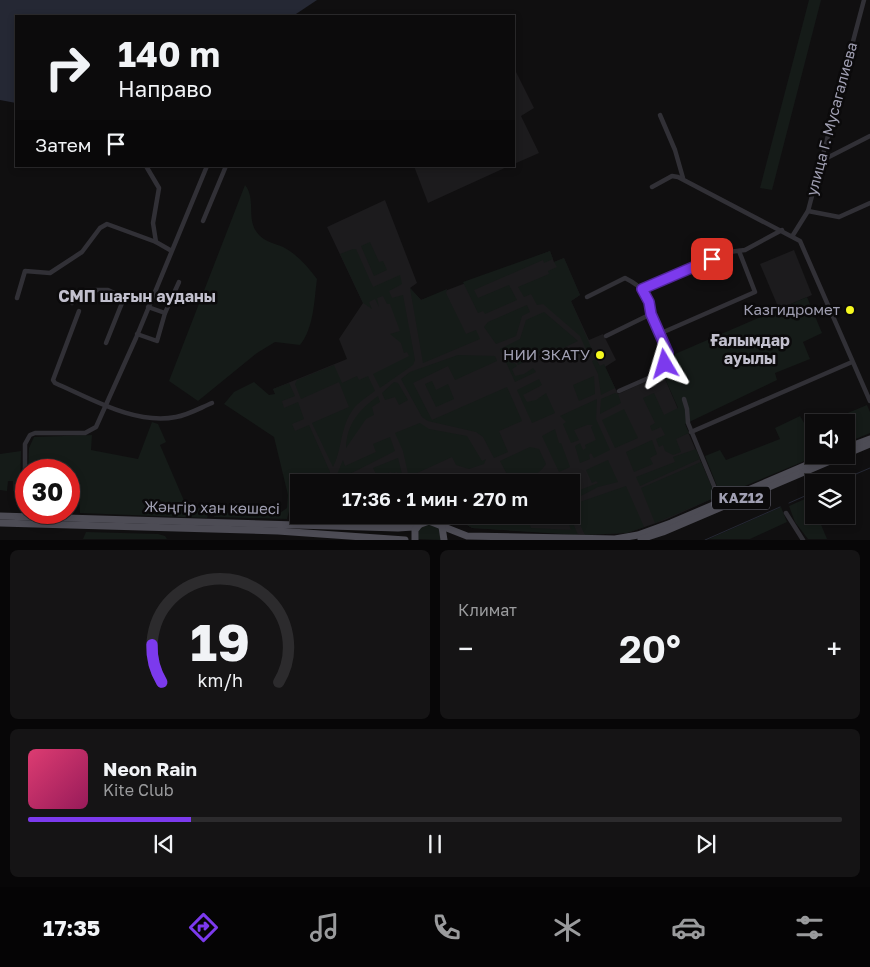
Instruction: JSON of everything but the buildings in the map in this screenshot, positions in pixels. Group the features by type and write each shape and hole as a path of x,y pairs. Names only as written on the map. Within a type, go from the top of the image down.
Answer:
{"main road":[{"path":"855,445 870,439"},
{"name":"Жәңгір хан көшесі","path":"855,450 870,444"},
{"name":"Жәңгір хан көшесі","path":"638,540 663,532 810,464"},
{"name":"Жәңгір хан көшесі","path":"440,524 450,531 467,536 615,539 656,529 820,464"},
{"name":"Жәңгір хан көшесі","path":"0,516 15,519"},
{"name":"Жәңгір хан көшесі","path":"0,523 15,522"},
{"name":"Жәңгір хан көшесі","path":"80,522 398,528 413,527 420,524"},
{"name":"Жәңгір хан көшесі","path":"80,523 278,531 405,540"},
{"path":"415,540 416,530 421,524"},
{"path":"440,524 444,530 444,540"},
{"path":"456,540 472,540"}],"street":[{"name":"улица Г. Мусагалиева","path":"793,235 808,211 864,0"},
{"path":"660,115 675,150 683,178"},
{"path":"820,162 828,156 870,136"},
{"path":"147,167 159,188 153,223 156,242"},
{"path":"24,459 25,444 30,435 35,433 92,431 96,427 207,167"},
{"path":"203,221 226,167"},
{"path":"652,188 672,176 683,178 793,235 800,241 808,255 870,401"},
{"path":"808,211 839,217 870,202"},
{"path":"17,298 25,272 50,273 82,252 103,225 112,224 156,242 170,250"},
{"path":"642,289 729,252 739,252 782,230"},
{"path":"659,334 755,292 739,252"},
{"path":"587,296 625,278 642,289 649,302 651,314 668,353 660,372 619,391"},
{"path":"137,334 157,341 165,313 179,282"},
{"path":"72,303 85,290 108,290 124,298 106,343"},
{"path":"148,307 165,313"},
{"path":"79,311 54,382 138,416 153,419 177,417 212,403"},
{"path":"606,336 651,314"},
{"path":"692,432 852,362"},
{"path":"684,400 692,432 721,504"},
{"path":"786,513 803,540"}],"shaded area":[{"path":"809,0 821,0 772,190 760,188"},
{"path":"515,72 534,108 521,116 539,153 515,164"},
{"path":"414,167 507,167 428,203"},
{"path":"245,185 250,197 253,223 259,235 293,254 306,265 317,279 313,314 308,331 300,345 275,342 257,353 198,401 169,381"},
{"path":"385,200 417,283 410,288 421,300 550,251 554,262 564,258 580,295 571,301 589,340 603,334 616,360 605,367 618,394 663,374 716,497 665,520 627,533 585,535 472,528 466,524 580,524 580,474 313,474 273,389 347,359 339,339 363,303 327,227"},
{"path":"370,242 379,262 383,261 387,270 374,276 361,246"},
{"path":"356,249 373,287 400,275 402,284 389,291 392,298 403,295 415,360 413,365 380,388 373,374 409,356 407,352 404,353 401,343 390,334 400,331 390,304 387,304 383,296 377,298 379,307 375,299 369,302 372,309 363,303 340,254"},
{"path":"794,250 812,295 779,309 760,264"},
{"path":"550,251 553,259 544,263 543,260 474,290 478,298 509,285 517,300 485,314 483,311 478,313 463,282"},
{"path":"564,258 580,295 571,301 593,352 588,354 580,336 543,304 537,305 531,294 524,297 518,287 549,274 548,271 557,267 554,262"},
{"path":"410,288 421,300 447,289 446,293 466,334 476,330 480,339 423,363"},
{"path":"807,297 822,333 803,342 810,359 775,373 777,380 685,424 689,433 676,439 681,452 673,455 665,451 663,445 659,447 656,439 665,435 661,427 652,431 650,426 655,423 643,398 654,393 664,415 678,408 663,374 675,354"},
{"path":"527,305 530,312 522,316 516,336 496,344 484,327 488,322"},
{"path":"544,312 578,341 559,350 557,348 550,349 518,365 513,349 506,352 512,363 515,363 517,366 512,369 515,376 524,374 533,368 536,372 515,382 500,349 520,339 526,320"},
{"path":"458,355 495,356 497,361 455,380 448,366 413,383 432,420 507,387 522,421 499,431 508,452 494,458 483,437 476,432 428,421 422,417 401,379 410,372"},
{"path":"596,359 600,366 604,364 615,388 601,395 598,374 592,361"},
{"path":"334,365 342,383 357,376 359,380 368,376 375,391 357,405 348,418 333,467 312,423 349,407 339,382 301,399 295,384 297,380"},
{"path":"594,376 595,394 579,401 573,385"},
{"path":"539,379 542,385 523,395 527,402 536,400 546,393 555,413 532,423 517,390"},
{"path":"432,381 436,390 448,384 454,399 436,407 425,384"},
{"path":"254,382 269,395 275,394 273,389 289,383 295,396 282,401 284,408 298,402 304,419 292,424 295,431 309,425 330,472 330,474 290,474 290,508 287,519 214,517 215,512 277,515 287,508 288,495 274,437 224,404 234,392"},
{"path":"394,382 398,383 408,400 399,405 395,397 385,400 382,393"},
{"path":"615,393 618,394 621,403 600,414 601,399"},
{"path":"378,396 380,402 372,407 374,415 366,419 346,448 349,431 355,418"},
{"path":"597,399 596,419 610,450 594,458 591,453 589,455 590,459 580,463 575,446 580,443 583,450 586,448 585,445 596,440 591,427 593,425 587,425 574,430 579,440 571,443 563,424 566,422 560,416"},
{"path":"867,405 870,412 870,433 855,439 855,414 845,414"},
{"path":"624,409 638,438 615,448 602,420"},
{"path":"800,416 805,424 805,461 721,496 705,456 720,450 726,460 780,439 775,428"},
{"path":"152,422 158,424 166,442 160,445 185,503 209,512 207,518 80,513 80,459 28,459 29,448 34,437 92,435 91,450 138,459"},
{"path":"420,423 429,429 467,436 482,461 486,459 484,464 469,469 456,465 452,457 415,474 408,474 403,451 395,433"},
{"path":"555,429 570,467 559,472 542,436"},
{"path":"390,437 395,451 350,474 337,474 343,460 345,466 376,452 373,444"},
{"path":"652,440 657,454 650,458 653,464 634,472 626,452"},
{"path":"530,447 539,449 546,464 536,474 507,474 500,461"},
{"path":"696,449 700,459 640,486 636,477 675,462 673,457"},
{"path":"21,451 21,459 15,459 15,491 13,491 13,481 8,481 7,491 0,490 0,454"},
{"path":"398,458 402,474 398,474 397,472 392,474 391,472 376,474 373,468"},
{"path":"608,460 618,482 598,487 580,496 580,490 598,483 596,481 592,483 586,470"},
{"path":"701,462 716,497 655,523 641,488"},
{"path":"626,486 644,527 627,533 585,535 580,524 580,502"},
{"path":"805,499 805,524 821,524 827,539 808,539 795,522 789,506"},
{"path":"781,507 787,522 750,539 709,539"},
{"path":"429,524 439,529 441,540 418,539 419,529"},
{"path":"466,524 529,524 531,528 571,530 569,524 573,524 578,535 472,528"},
{"path":"86,532 158,534 165,536 167,539 83,539"}],"water":[{"path":"0,0 317,0 294,15 15,15 15,103 0,100"}],"waterway":[{"path":"855,474 870,468"},
{"path":"789,503 805,496"},
{"path":"705,540 780,507"}],"place":[{"name":"Казгидромет","path":"850,310"},
{"name":"НИИ ЗКАТУ","path":"600,355"}],"district":[{"name":"СМП шағын ауданы","path":"137,296"},
{"name":"Ғалымдар ауылы","path":"750,349"}],"route":[{"path":"665,364 668,353 651,314 649,302 642,289 712,259"}]}
